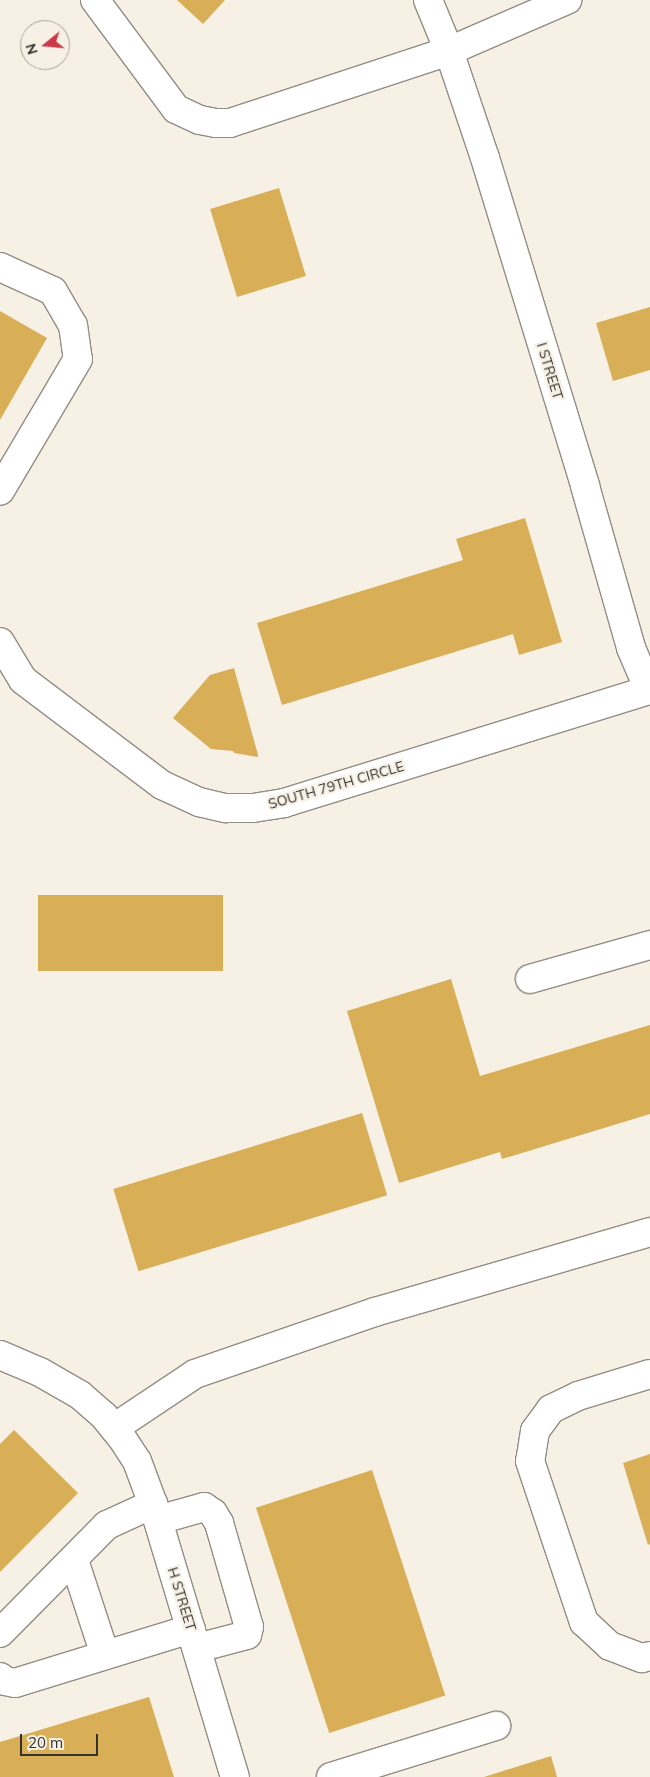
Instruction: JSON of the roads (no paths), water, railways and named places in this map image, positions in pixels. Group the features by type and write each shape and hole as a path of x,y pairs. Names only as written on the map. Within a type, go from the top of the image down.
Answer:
{"street":[{"path":"95,0 176,109 200,120 216,124 230,123 449,51 567,0"},
{"name":"I STREET","path":"428,0 449,51 493,186 582,476 631,648 650,690"},
{"path":"0,267 53,290 73,325 78,359 0,491"},
{"name":"SOUTH 79TH CIRCLE","path":"0,642 23,680 162,785 199,802 235,808 253,808 284,803 650,690"},
{"path":"530,979 650,945"},
{"path":"114,1428 195,1374 375,1312 650,1232"},
{"name":"H STREET","path":"0,1356 60,1382 80,1395 114,1428 137,1461 155,1512 235,1777"},
{"path":"650,1374 578,1396 552,1408 535,1432 530,1461 584,1622 610,1646 642,1658 650,1656"},
{"path":"0,1633 107,1525 155,1512 204,1507 213,1513 222,1532 250,1626 247,1635 194,1639 105,1655 15,1683 5,1681 0,1676"},
{"path":"74,1560 105,1655"},
{"path":"330,1777 496,1726"}]}
